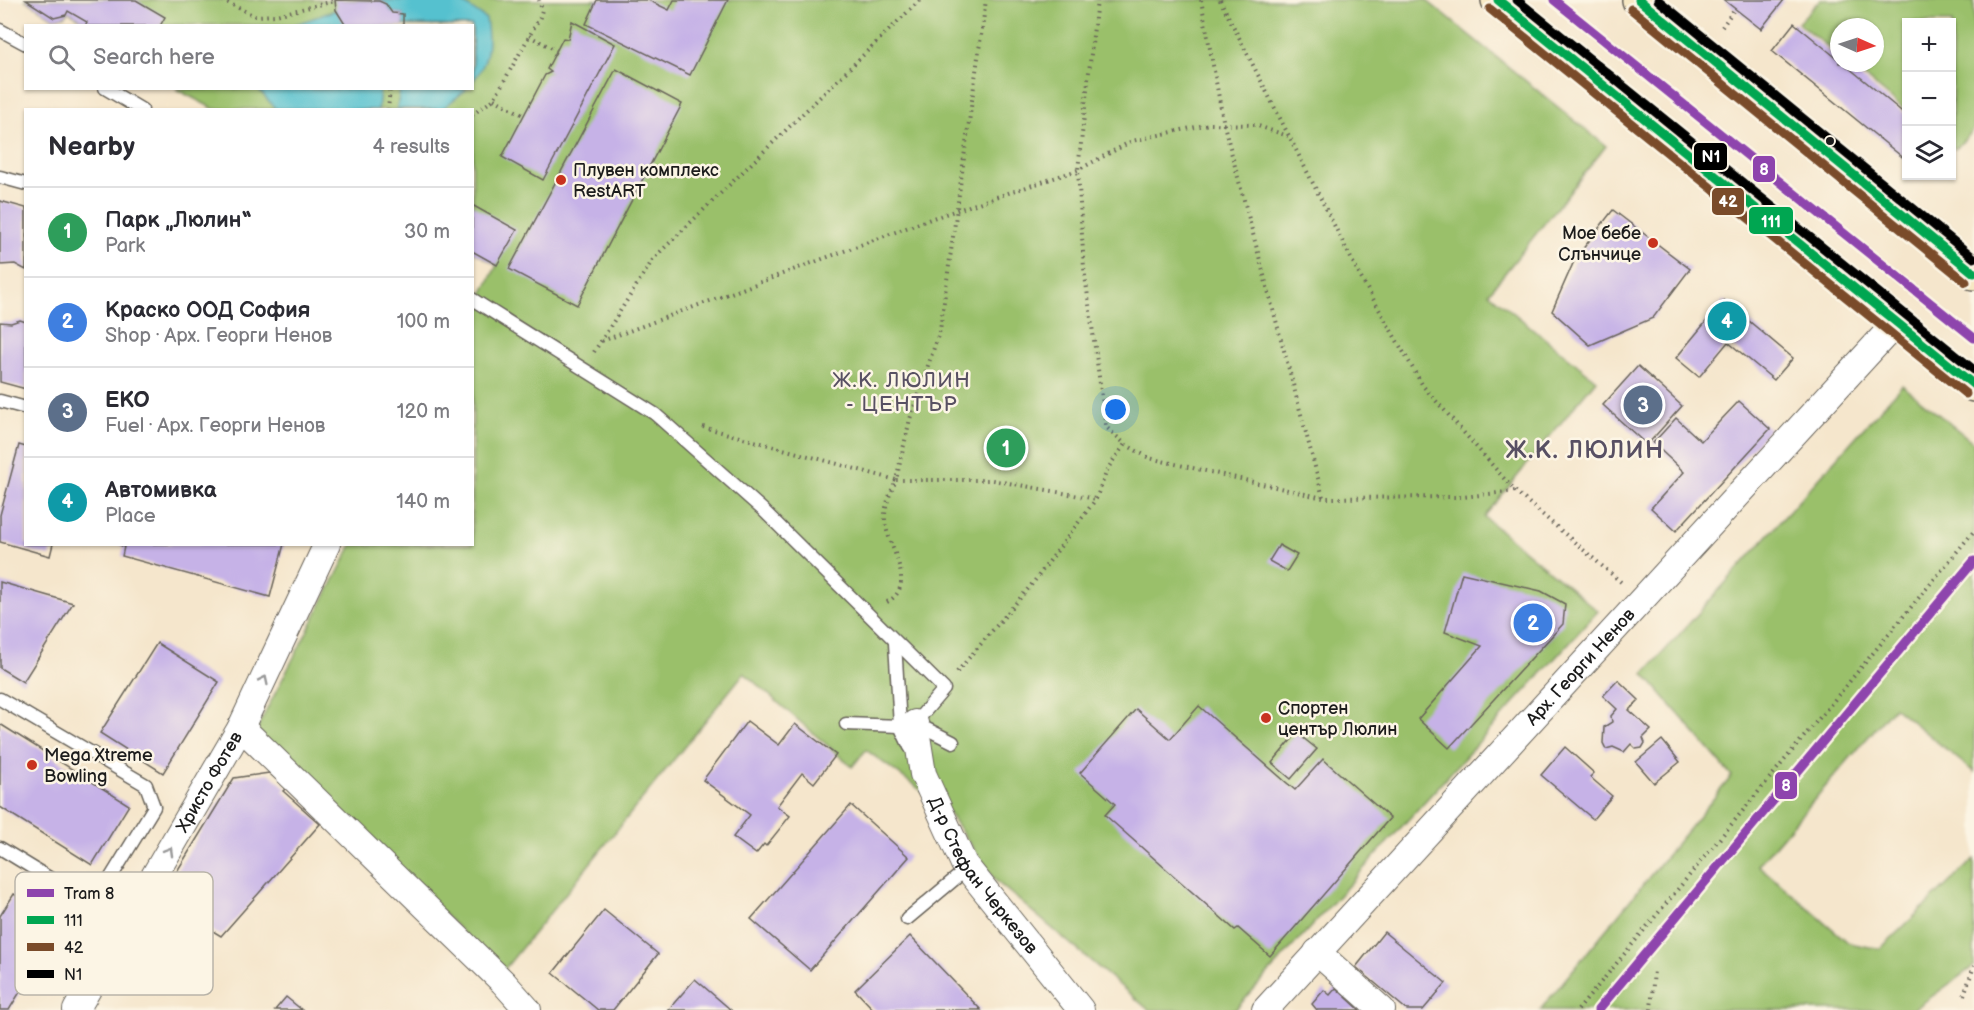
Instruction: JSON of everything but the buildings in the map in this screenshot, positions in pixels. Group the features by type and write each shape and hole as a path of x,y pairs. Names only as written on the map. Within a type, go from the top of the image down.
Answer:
{"main road":[{"path":"1498,0 1895,324 1974,385"},
{"path":"1639,0 1974,273"}],"street":[{"name":"Арх. Георги Ненов","path":"1265,1010 1895,324"},
{"name":"Христо Фотев","path":"156,872 241,727 326,546"},
{"name":"Д-р Стефан Черкезов","path":"907,724 923,774 968,868 1081,1010"},
{"path":"241,727 503,982 528,1010"},
{"path":"1317,952 1382,1010"},
{"name":"Христо Фотев","path":"76,1010 85,995"}],"lane":[{"path":"0,30 24,43"},
{"path":"108,90 139,108"},
{"path":"0,177 24,183"},
{"path":"474,300 655,414 763,510 867,610 895,643 944,689 907,724"},
{"path":"0,401 24,407"},
{"path":"895,643 907,724"},
{"path":"0,699 146,784 154,807 114,872"},
{"path":"846,724 907,724 952,742"},
{"path":"0,848 39,872"},
{"path":"907,919 968,868"}],"path":[{"path":"222,0 255,16 276,15 335,1"},
{"path":"474,114 494,99 542,10 539,0"},
{"path":"920,0 654,258 602,341 957,210 1078,170 1132,141 1209,124 1255,125 1289,136"},
{"path":"867,610 890,601 899,592 902,578 885,521 888,499 896,480 910,419 940,330 986,0"},
{"path":"1097,0 1078,170 1084,268 1106,427 1125,444 1149,458 1323,498 1463,497 1515,492"},
{"path":"1202,0 1224,124 1323,498"},
{"path":"1220,0 1361,278 1423,386 1515,492 1641,600"},
{"path":"1721,28 1735,8"},
{"path":"529,36 556,50"},
{"path":"388,108 390,90"},
{"path":"494,99 525,116"},
{"path":"700,426 896,480 992,480 1096,499"},
{"path":"944,689 1033,583 1096,499 1108,468 1125,444"},
{"path":"1578,1010 1974,531"},
{"path":"1964,995 1974,966"},
{"path":"1651,1010 1654,970"}],"green space":[{"path":"26,0 1426,0 1606,146 1489,293 1596,380 1484,517 1598,611 1235,1010 1149,1010 996,881 945,808 866,750 852,767 744,673 503,971 255,732 351,546 474,546 474,310 497,265 474,252 474,108 212,108 178,90 474,90 474,24 86,24 87,22 68,11 66,15 54,18"},
{"path":"1820,0 1974,0 1974,130 1956,148 1956,18 1902,18 1902,108 1859,72 1884,72 1884,18 1830,18 1830,49 1798,23"},
{"path":"1902,385 1974,443 1974,772 1894,707 1758,865 1849,943 1880,949 1974,859 1974,966 1913,1010 1540,1010 1732,776 1644,674"}],"water":[{"path":"377,0 459,0 486,19 487,52 482,67 474,80 474,24 403,24 403,14 392,13 386,4"},
{"path":"336,10 345,24 297,24"},
{"path":"259,90 380,90 378,108 275,108"},
{"path":"400,90 466,90 443,108 397,108"}],"tram line":[{"name":"8","path":"1554,0 1974,338"},
{"name":"8","path":"1598,1010 1974,561"}],"transit line":[{"name":"111","path":"1498,0 1974,385"},
{"name":"N1","path":"1517,0 1974,370"},
{"name":"111","path":"1639,0 1974,273"},
{"name":"N1","path":"1658,0 1974,258"},
{"name":"42","path":"1490,9 1966,394"},
{"name":"42","path":"1631,9 1966,282"}],"place":[{"name":"Плувен комплекс RestART","path":"561,180"},
{"name":"Мое бебе Слънчице","path":"1653,243"},
{"name":"Автомивка","path":"1727,321"},
{"name":"EKO","path":"1643,405"},
{"name":"Парк „Люлин“","path":"1006,448"},
{"name":"Краско ООД София","path":"1533,623"},
{"name":"Спортен център Люлин","path":"1266,718"},
{"name":"Mega Xtreme Bowling","path":"32,765"}],"district":[{"name":"Ж.К. ЛЮЛИН - ЦЕНТЪР","path":"902,392"},
{"name":"Ж.К. ЛЮЛИН","path":"1585,450"}]}
